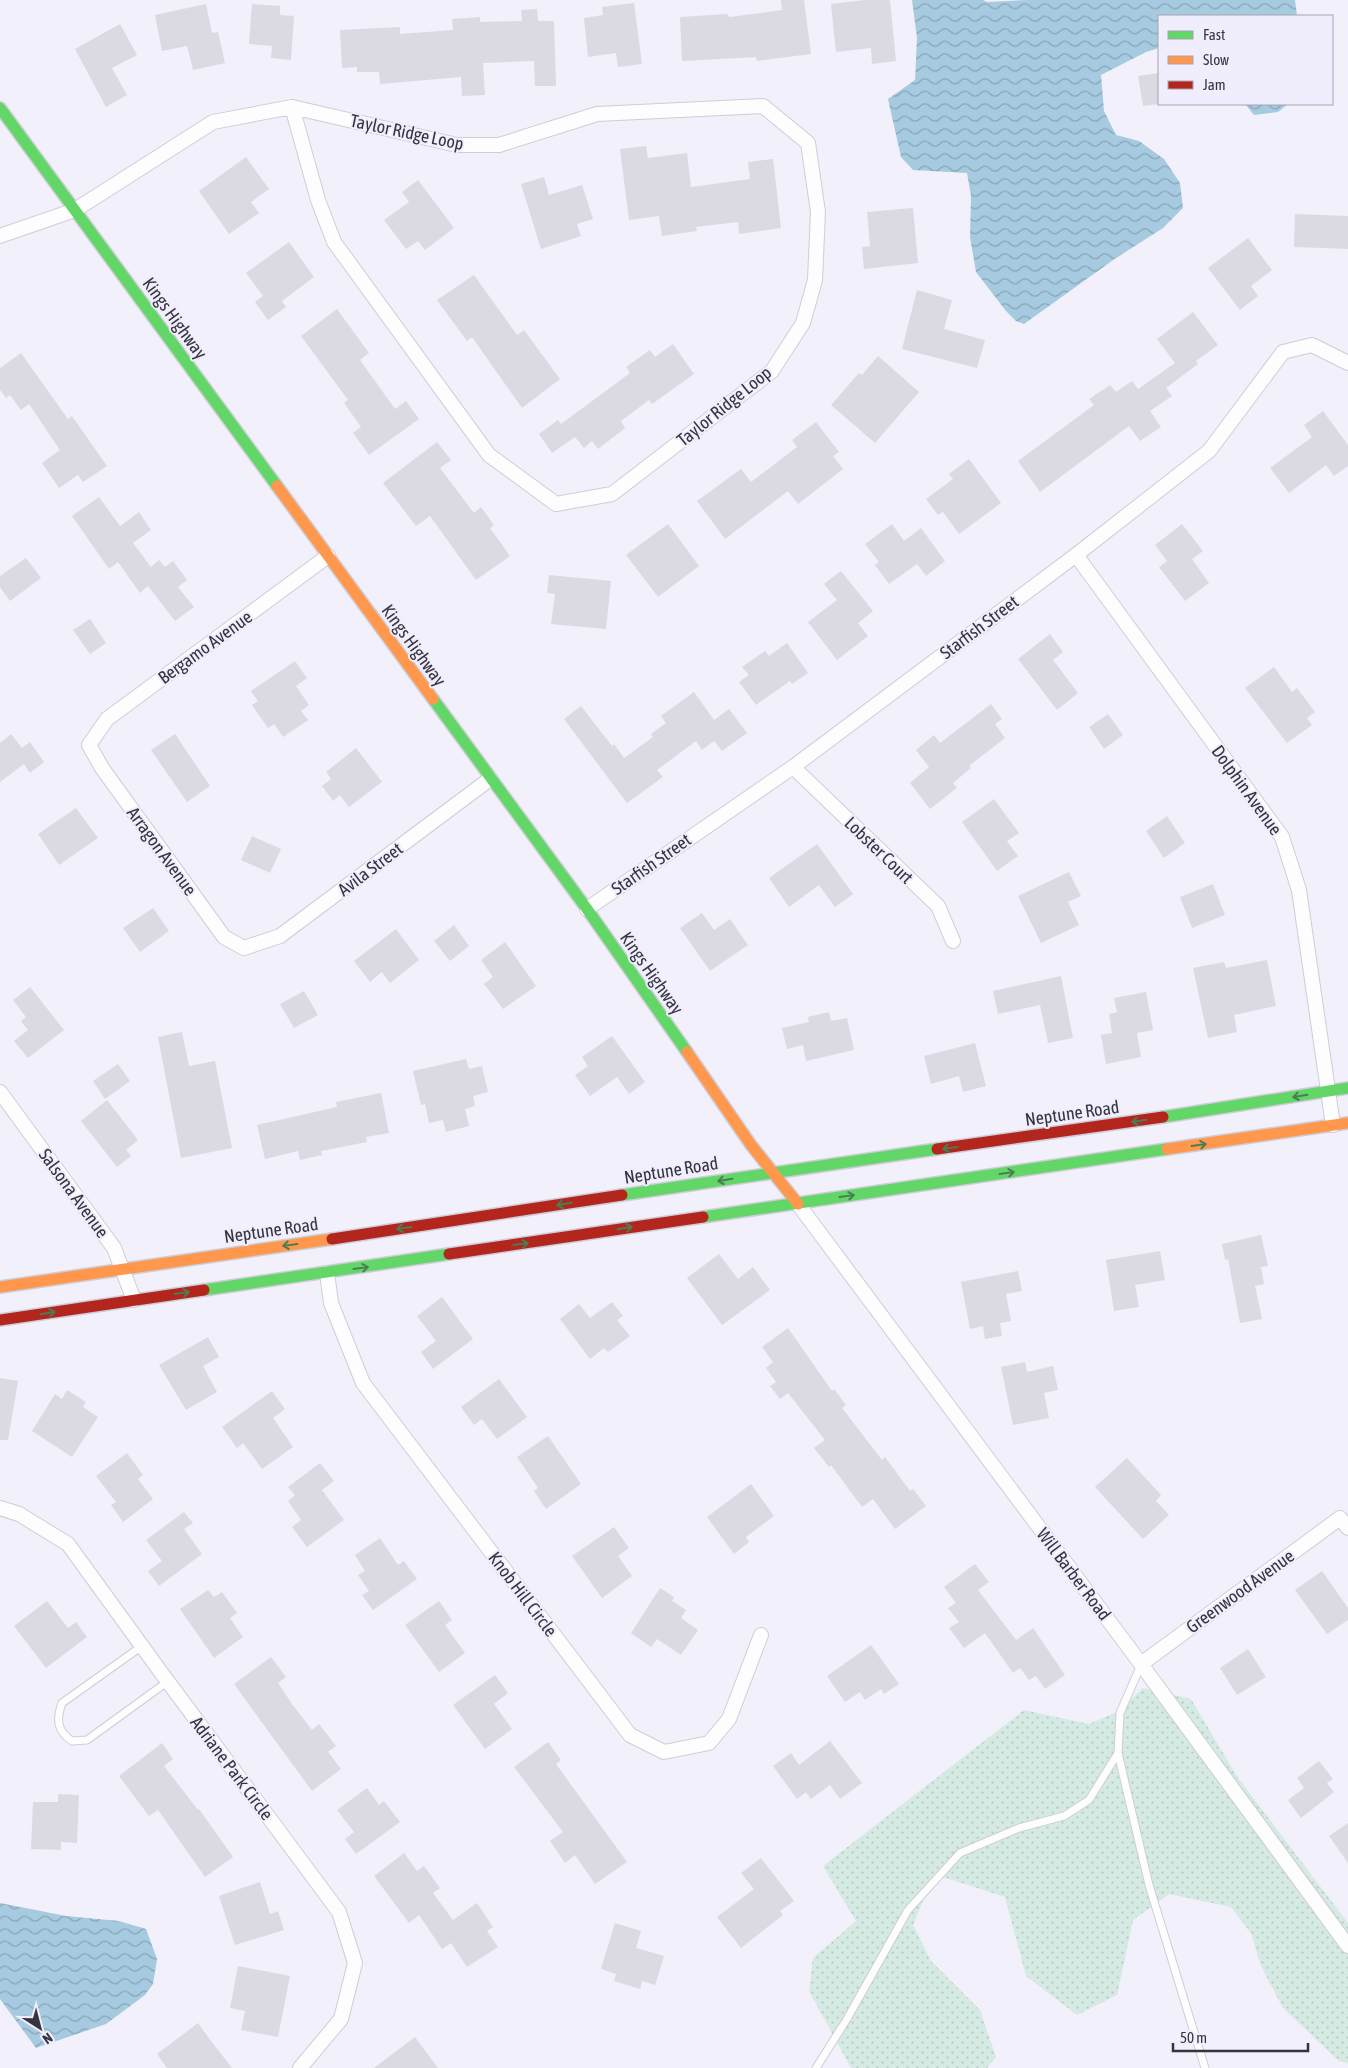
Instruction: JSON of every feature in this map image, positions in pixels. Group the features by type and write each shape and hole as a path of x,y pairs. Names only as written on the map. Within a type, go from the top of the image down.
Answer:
{"main road":[{"name":"Kings Highway","path":"0,108 586,909 751,1145 798,1204"},
{"name":"Neptune Road","path":"0,1287 773,1172 1064,1132 1348,1088"},
{"path":"0,1320 1348,1123"}],"street":[{"name":"Taylor Ridge Loop","path":"0,236 75,210 213,122 292,107 457,145 499,145 597,114 763,106 808,143 818,212 815,280 803,323 772,371 613,493 556,504 489,455 334,242 318,200 292,107"},
{"name":"Starfish Street","path":"586,909 792,767 1076,555 1209,451 1283,352 1312,344 1348,363"},
{"name":"Dolphin Avenue","path":"1076,555 1282,837 1299,890 1332,1125"},
{"name":"Bergamo Avenue","path":"88,744 107,719 328,556"},
{"name":"Arragon Avenue","path":"88,744 102,768 224,937 244,948"},
{"name":"Lobster Court","path":"792,767 938,906 953,942"},
{"name":"Avila Street","path":"244,948 280,936 490,779"},
{"name":"Salsona Avenue","path":"0,1092 114,1248 134,1300"},
{"name":"Will Barber Road","path":"798,1204 1141,1664 1348,1946"},
{"name":"Knob Hill Circle","path":"327,1273 331,1303 363,1383 630,1735 664,1752 709,1743 729,1719 761,1635"},
{"name":"Adriane Park Circle","path":"0,1508 19,1514 68,1544 167,1682 339,1912 355,1963 341,2019 300,2068"},
{"name":"Greenwood Avenue","path":"1141,1664 1344,1523"}],"lane":[{"path":"142,1646 62,1703 58,1715 58,1725 64,1735 72,1741 87,1740 167,1682"},
{"path":"1141,1664 1120,1713 1118,1752 1149,1885 1205,2068"},
{"path":"816,2068 847,2019 908,1910 960,1853 1019,1828 1064,1816 1088,1800 1118,1752"}],"green space":[{"path":"1143,1688 1191,1699 1238,1778 1348,1923 1348,2063 1339,2061 1283,2008 1261,1966 1251,1933 1231,1907 1169,1894 1133,1920 1117,1995 1077,2015 1026,1976 1005,1897 934,1874 913,1925 931,1961 980,2010 996,2057 987,2068 851,2068 809,1991 813,1958 856,1921 823,1866 1024,1710 1089,1724 1119,1711"}],"water":[{"path":"912,0 983,0 987,2 1026,0 1295,0 1297,15 1158,15 1158,48 1146,52 1101,75 1104,111 1116,135 1139,141 1164,159 1180,183 1183,208 1163,228 1116,258 1024,324 1016,321 1006,311 976,272 970,237 971,196 967,173 913,170 901,157 888,99 915,80 917,38"},
{"path":"1246,105 1287,105 1278,112 1254,115"},
{"path":"0,1903 66,1916 119,1921 146,1929 157,1959 153,1984 145,1995 106,2024 36,2048 0,1999"}],"building":[{"path":"781,0 804,0 811,54 757,61 756,57 682,61 680,17 728,14 729,17 782,10"},
{"path":"865,0 890,0 896,61 872,64 871,48 836,52 831,4"},
{"path":"634,3 642,64 618,67 616,53 588,57 584,18 603,15 602,7"},
{"path":"206,4 212,33 218,32 225,63 193,70 187,46 162,51 155,15"},
{"path":"252,4 280,6 280,15 294,16 291,60 271,58 272,46 249,44"},
{"path":"537,9 538,21 554,21 556,86 535,86 534,61 483,63 485,95 462,96 461,77 380,84 379,72 357,72 357,67 342,68 340,30 400,27 400,34 453,30 452,19 480,17 480,22 522,21 521,10"},
{"path":"120,24 137,55 112,68 127,95 106,107 75,49"},
{"path":"1158,73 1158,104 1143,106 1138,76"},
{"path":"646,146 648,158 687,153 691,187 750,179 748,162 773,159 781,228 739,234 738,222 696,227 697,231 662,236 659,216 629,220 620,149"},
{"path":"246,157 269,189 251,202 259,213 229,234 199,191"},
{"path":"544,177 549,195 582,185 593,219 577,224 581,236 541,249 521,184"},
{"path":"418,180 454,228 425,250 418,241 406,249 384,220 409,202 402,192"},
{"path":"913,208 918,263 864,269 862,247 870,246 867,212"},
{"path":"1295,214 1348,216 1348,249 1294,247"},
{"path":"1248,238 1272,270 1251,286 1258,296 1240,310 1208,268"},
{"path":"289,242 314,277 282,301 286,307 268,320 255,302 263,296 246,273"},
{"path":"474,275 517,335 524,330 560,379 522,408 472,337 467,341 437,300"},
{"path":"917,290 952,300 944,329 985,340 977,368 902,349"},
{"path":"337,309 369,353 360,360 395,409 406,401 419,419 369,455 353,433 361,427 344,403 348,400 301,336"},
{"path":"1193,312 1218,345 1196,361 1198,364 1166,388 1172,396 1150,411 1161,427 1140,441 1129,426 1040,492 1018,461 1094,405 1089,399 1110,385 1116,392 1132,381 1138,389 1175,363 1157,339"},
{"path":"673,344 694,374 652,404 649,400 621,421 625,428 598,449 592,441 584,448 575,437 552,453 539,434 558,420 561,424 630,373 626,367 650,350 655,357"},
{"path":"21,353 68,419 72,416 107,466 83,482 78,475 59,488 42,463 60,450 29,404 21,410 10,395 6,398 0,390 0,368"},
{"path":"878,356 919,392 875,443 831,405 859,373 862,375"},
{"path":"1323,411 1348,445 1348,466 1334,476 1326,465 1289,493 1270,468 1312,437 1304,425"},
{"path":"816,422 839,452 833,456 843,469 798,504 788,491 725,539 697,501 741,469 751,482 797,447 792,440"},
{"path":"437,442 451,460 440,468 474,513 481,507 494,525 490,528 510,556 476,580 430,516 416,526 383,483"},
{"path":"969,459 1001,503 959,534 943,512 938,515 926,499 953,479 949,474"},
{"path":"99,497 120,526 139,512 151,530 133,543 151,567 159,560 165,567 173,561 187,580 178,587 194,607 175,621 148,586 140,593 118,562 109,569 72,516"},
{"path":"668,524 699,566 658,597 626,555"},
{"path":"892,524 904,541 921,528 945,561 926,576 917,564 889,584 875,565 879,562 865,544"},
{"path":"1182,524 1203,551 1192,559 1209,583 1185,601 1159,567 1167,561 1155,545"},
{"path":"26,558 41,578 10,601 0,587 0,576"},
{"path":"841,571 873,611 858,623 868,636 837,660 808,622 837,600 824,584"},
{"path":"549,575 611,581 606,629 551,624 555,594 547,593"},
{"path":"90,619 106,643 90,654 73,630"},
{"path":"1050,634 1063,652 1053,660 1078,693 1057,710 1018,659"},
{"path":"787,643 808,673 792,684 790,681 756,705 739,682 749,675 742,667 765,651 769,656"},
{"path":"295,661 307,678 296,686 309,705 301,711 308,720 283,737 274,724 268,728 252,705 258,701 251,691"},
{"path":"1274,667 1292,692 1297,688 1315,712 1307,718 1312,725 1287,743 1245,688"},
{"path":"694,692 714,720 729,709 747,733 722,751 714,741 702,750 696,741 657,770 663,777 627,803 564,719 581,706 612,746 614,744 624,758 653,737 651,734 666,723 661,716"},
{"path":"991,704 1002,719 995,724 1005,738 969,766 971,768 953,783 957,788 930,809 910,783 929,767 916,750 934,735 940,743"},
{"path":"1108,714 1123,735 1104,749 1089,727"},
{"path":"11,734 22,748 30,742 44,762 30,773 24,764 0,782 0,743"},
{"path":"175,734 210,786 187,802 151,750"},
{"path":"356,748 382,782 349,807 340,795 333,801 322,786 331,779 326,772"},
{"path":"994,799 1019,833 1007,841 1018,856 997,871 962,822"},
{"path":"76,808 98,838 59,865 38,834"},
{"path":"1167,816 1185,843 1164,858 1146,831"},
{"path":"252,836 281,849 270,873 241,860"},
{"path":"817,844 853,894 835,907 819,885 789,907 769,878"},
{"path":"1069,872 1081,896 1068,902 1079,925 1041,943 1018,896"},
{"path":"1213,884 1225,915 1192,928 1180,897"},
{"path":"153,908 169,931 140,952 123,928"},
{"path":"702,913 714,930 730,919 748,945 710,971 680,928"},
{"path":"454,925 469,946 450,961 434,941"},
{"path":"396,929 419,960 390,983 382,972 370,982 354,961"},
{"path":"505,942 536,986 503,1009 484,984 493,977 481,960"},
{"path":"1267,960 1276,1006 1234,1015 1237,1032 1208,1038 1193,968 1224,962 1226,968"},
{"path":"1061,976 1073,1038 1048,1043 1040,1005 998,1014 993,991"},
{"path":"30,987 64,1030 28,1058 14,1041 28,1030 21,1021 26,1017 13,1000"},
{"path":"304,991 318,1015 294,1028 280,1004"},
{"path":"1146,992 1153,1030 1137,1033 1141,1057 1106,1064 1101,1035 1112,1033 1109,1014 1117,1012 1114,998"},
{"path":"829,1012 831,1021 847,1018 854,1050 806,1061 803,1045 787,1049 782,1028 809,1022 808,1017"},
{"path":"182,1032 189,1066 215,1061 232,1148 181,1158 158,1037"},
{"path":"612,1036 645,1082 629,1094 617,1077 590,1096 575,1075 588,1066 582,1057"},
{"path":"975,1043 986,1086 963,1092 959,1076 931,1084 924,1056"},
{"path":"466,1059 469,1069 482,1066 488,1092 473,1096 475,1106 465,1109 469,1126 446,1132 443,1120 429,1123 425,1104 421,1105 413,1071"},
{"path":"118,1064 130,1081 105,1099 93,1081"},
{"path":"381,1093 389,1133 366,1137 367,1142 321,1151 322,1155 300,1160 298,1151 265,1159 257,1125 337,1107 336,1102"},
{"path":"107,1100 138,1140 126,1150 131,1156 117,1167 81,1121"},
{"path":"1261,1235 1268,1266 1261,1267 1264,1284 1255,1286 1262,1319 1240,1323 1228,1259 1225,1260 1222,1244"},
{"path":"1160,1251 1165,1280 1135,1285 1139,1307 1114,1311 1106,1260"},
{"path":"719,1254 738,1279 753,1267 770,1290 722,1325 687,1278"},
{"path":"1018,1271 1022,1291 1006,1294 1011,1321 1000,1323 1002,1336 985,1339 983,1326 970,1329 961,1282"},
{"path":"442,1297 473,1339 433,1369 421,1352 436,1341 417,1316"},
{"path":"612,1302 623,1316 617,1320 630,1336 608,1352 604,1348 590,1359 560,1319 579,1304 590,1318"},
{"path":"788,1328 832,1391 834,1389 846,1405 842,1408 882,1460 885,1457 910,1491 913,1489 926,1506 895,1529 873,1499 862,1507 831,1465 829,1467 814,1448 825,1440 788,1393 780,1399 770,1386 776,1382 766,1368 773,1362 762,1347"},
{"path":"208,1337 219,1357 203,1366 217,1392 186,1410 159,1365"},
{"path":"1025,1362 1027,1372 1053,1366 1058,1390 1044,1393 1049,1418 1013,1425 1001,1367"},
{"path":"0,1378 18,1381 8,1440 0,1440"},
{"path":"499,1379 527,1417 497,1439 482,1419 474,1425 461,1407"},
{"path":"67,1390 86,1402 83,1407 98,1417 72,1457 32,1431 55,1394 62,1399"},
{"path":"272,1391 285,1409 273,1418 293,1447 262,1469 243,1443 237,1448 222,1427"},
{"path":"548,1436 581,1484 546,1509 534,1491 538,1488 517,1457"},
{"path":"127,1453 143,1475 138,1479 153,1499 123,1522 111,1505 116,1502 96,1476"},
{"path":"1127,1458 1161,1495 1156,1501 1169,1515 1143,1539 1095,1487"},
{"path":"320,1463 334,1481 322,1490 344,1520 307,1547 292,1527 301,1520 288,1501 295,1495 288,1487"},
{"path":"751,1484 774,1516 746,1537 749,1542 734,1554 707,1517"},
{"path":"184,1512 193,1523 184,1529 202,1554 159,1586 148,1571 162,1561 146,1540"},
{"path":"614,1527 629,1548 618,1556 632,1576 602,1598 572,1556"},
{"path":"380,1538 398,1565 404,1561 417,1579 373,1610 362,1595 369,1591 358,1575 365,1571 355,1555"},
{"path":"975,1564 989,1582 978,1590 1016,1640 1033,1628 1065,1675 1045,1689 1036,1676 1029,1680 1020,1668 1013,1673 985,1633 964,1648 949,1628 959,1622 948,1608 956,1603 944,1587"},
{"path":"1322,1571 1348,1608 1348,1620 1327,1634 1295,1590"},
{"path":"660,1588 674,1597 672,1601 686,1610 681,1618 698,1630 681,1655 657,1639 651,1647 631,1633"},
{"path":"208,1590 214,1597 222,1592 237,1613 230,1618 243,1637 214,1658 180,1609"},
{"path":"47,1601 68,1628 76,1622 87,1637 46,1668 14,1626"},
{"path":"439,1601 452,1620 445,1625 465,1653 439,1672 405,1625"},
{"path":"871,1645 899,1684 884,1694 881,1689 865,1700 860,1692 845,1702 827,1676"},
{"path":"1248,1649 1266,1677 1237,1695 1220,1668"},
{"path":"271,1657 286,1677 278,1683 292,1704 312,1730 319,1724 336,1746 328,1752 341,1769 312,1791 234,1684"},
{"path":"495,1675 508,1693 494,1704 512,1729 485,1749 453,1705"},
{"path":"830,1741 862,1783 840,1799 830,1785 811,1799 806,1792 797,1799 773,1766 791,1753 799,1765"},
{"path":"548,1742 561,1760 556,1764 627,1862 595,1884 575,1855 565,1863 550,1841 563,1832 514,1767"},
{"path":"162,1743 173,1759 164,1766 199,1809 233,1857 205,1877 158,1810 149,1816 119,1776"},
{"path":"1319,1761 1333,1779 1327,1783 1334,1792 1301,1818 1288,1800 1304,1788 1297,1778"},
{"path":"367,1788 379,1805 384,1801 400,1822 356,1854 345,1839 354,1832 337,1810"},
{"path":"58,1794 79,1795 77,1843 61,1842 61,1850 31,1849 33,1802 58,1802"},
{"path":"1348,1823 1348,1863 1329,1836"},
{"path":"404,1853 417,1871 424,1866 440,1888 433,1893 453,1920 477,1903 493,1927 487,1931 498,1947 467,1967 451,1943 442,1949 419,1915 409,1923 374,1876"},
{"path":"761,1858 794,1901 780,1911 783,1915 741,1948 717,1917 754,1889 741,1873"},
{"path":"260,1882 270,1914 278,1911 284,1930 235,1945 219,1896"},
{"path":"615,1923 641,1931 636,1948 664,1956 655,1985 642,1981 640,1989 614,1981 616,1974 601,1969"},
{"path":"238,1966 290,1976 278,2037 241,2030 245,2011 230,2008"},
{"path":"198,2023 232,2068 167,2068 157,2054"},
{"path":"415,2037 438,2068 374,2068"}],"traffic: fast":[{"path":"0,108 277,486"},
{"path":"433,699 587,909 687,1052"},
{"path":"1163,1117 1348,1088"},
{"path":"622,1195 937,1149"},
{"path":"703,1217 1167,1149"},
{"path":"204,1290 449,1254"}],"traffic: slow":[{"path":"277,486 433,699"},
{"path":"687,1052 751,1145 798,1204"},
{"path":"1167,1149 1348,1123"},
{"path":"0,1287 332,1239"}],"traffic: jam":[{"path":"937,1149 1163,1117"},
{"path":"332,1239 622,1195"},
{"path":"449,1254 703,1217"},
{"path":"0,1320 204,1290"}]}
